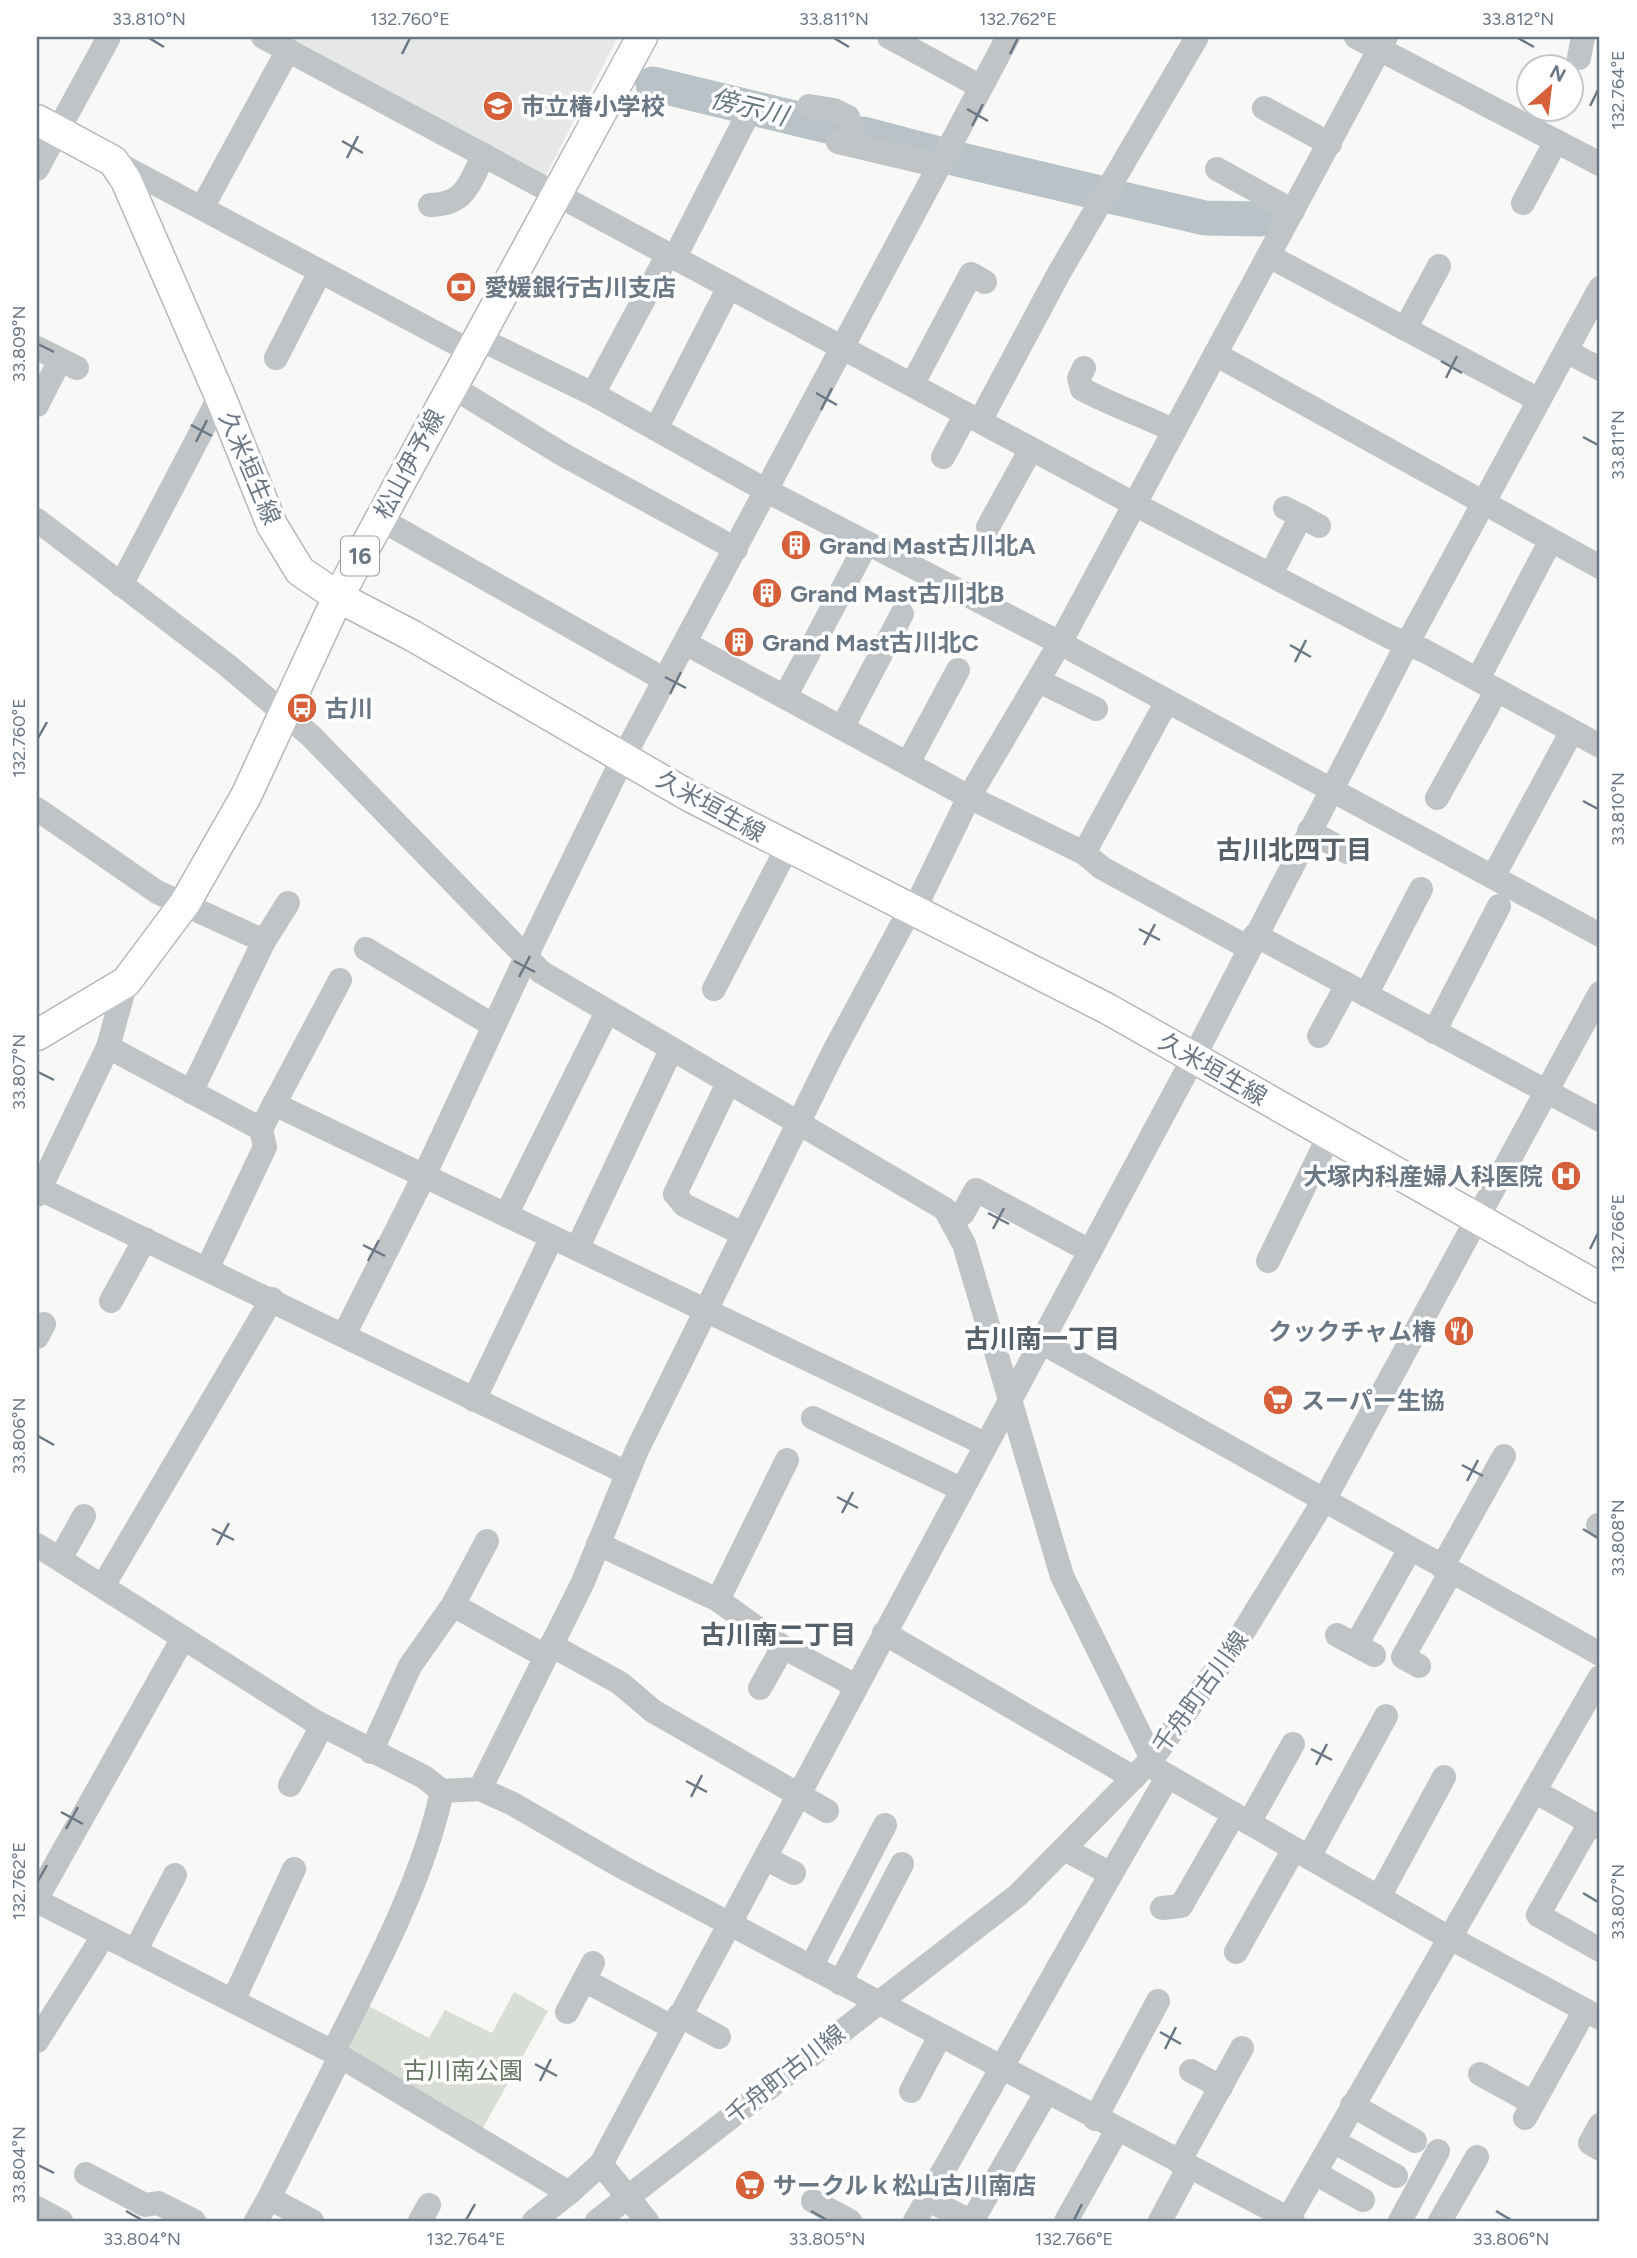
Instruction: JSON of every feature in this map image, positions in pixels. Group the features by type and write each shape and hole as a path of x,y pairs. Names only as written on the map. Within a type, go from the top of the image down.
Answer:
{"main road":[{"name":"松山伊予線","path":"37,1035 126,982 185,903 246,796 338,597 642,37"},
{"path":"48,126 113,161"},
{"name":"久米垣生線","path":"113,161 145,221 272,526 300,571 338,597 413,636 623,758 787,848 913,909 1195,1057 1329,1136 1600,1288"}],"street":[{"path":"37,169 48,126 109,37"},
{"path":"263,37 1134,504 1487,684 1600,746"},
{"path":"889,37 981,88"},
{"path":"344,1335 424,1176 623,758 1008,37"},
{"path":"943,457 973,417 1197,37"},
{"path":"1356,37 1382,43 1600,164"},
{"path":"480,1789 598,1544 627,1474 797,1124 913,909 969,797 1060,643 1382,43"},
{"path":"202,208 288,50"},
{"path":"809,106 834,110 848,117 848,144 940,166"},
{"path":"1264,108 1329,144"},
{"path":"593,394 748,114"},
{"path":"1523,203 1556,141"},
{"path":"430,205 448,205 462,197 484,155"},
{"path":"113,161 320,272 474,344 593,394 767,491 1060,643 1600,935"},
{"path":"1217,169 1293,211"},
{"path":"1269,256 1539,400"},
{"path":"1405,329 1439,266"},
{"path":"276,358 320,272"},
{"path":"912,385 971,274 985,282"},
{"path":"656,429 729,287"},
{"path":"534,2221 601,2164 1010,1397 1195,1057 1330,790 1600,288"},
{"path":"37,348 68,364 37,405"},
{"path":"1566,351 1600,369"},
{"path":"1215,354 1483,505 1600,567"},
{"path":"1084,368 1079,378 1082,389 1119,409 1139,412 1174,431"},
{"path":"452,386 562,454 736,549"},
{"path":"121,585 220,396"},
{"path":"988,527 1031,449"},
{"path":"1271,574 1301,517"},
{"path":"380,519 665,680"},
{"path":"37,520 285,714 321,746 526,960 607,1013 945,1209 954,1220 1010,1397 1062,1576 1150,1769 1111,1874 915,2221"},
{"path":"1437,798 1551,540"},
{"path":"785,697 867,543"},
{"path":"842,727 902,614"},
{"path":"685,643 969,797 1084,853 1102,868 1356,990 1600,1120"},
{"path":"908,763 958,670"},
{"path":"1039,681 1096,709"},
{"path":"1084,853 1167,701"},
{"path":"1493,877 1572,731"},
{"path":"37,810 157,892 264,941"},
{"path":"1309,831 1347,852"},
{"path":"714,989 787,848"},
{"path":"1319,1036 1356,990 1421,888"},
{"path":"191,1092 264,941 288,903"},
{"path":"1434,1032 1498,920"},
{"path":"366,949 494,1026"},
{"path":"207,1269 265,1147 261,1129 340,980"},
{"path":"126,982 108,1048 38,1192 272,1299 627,1474"},
{"name":"千舟町古川線","path":"597,2221 1018,1895 1150,1769 1242,1634 1323,1502 1600,993"},
{"path":"506,1215 607,1013"},
{"path":"108,1048 261,1129"},
{"path":"577,1250 671,1050"},
{"path":"728,1083 676,1194 684,1205 743,1234"},
{"path":"274,1104 985,1444"},
{"path":"1268,1261 1329,1136"},
{"path":"954,1220 964,1213 976,1190 1090,1251"},
{"path":"474,1399 552,1237"},
{"path":"111,1301 145,1239"},
{"path":"103,1587 272,1299"},
{"path":"1041,1342 1323,1502 1600,1654"},
{"path":"813,1418 961,1489"},
{"path":"1419,1666 1404,1657 1504,1456"},
{"path":"718,1600 777,1501 787,1460"},
{"path":"61,1559 84,1516"},
{"path":"371,1752 410,1666 453,1605 487,1541"},
{"path":"598,1544 718,1600 783,1647 856,1686"},
{"path":"37,1545 322,1726 424,1777 442,1791 480,1789 511,1803 877,2003 1290,2220 1448,1937 1534,1791 1593,1705 1600,1677"},
{"path":"1356,1645 1410,1549"},
{"path":"453,1605 620,1683 653,1711 827,1811"},
{"path":"884,1633 1150,1769 1448,1937 1593,2014 1529,2110 1494,2074"},
{"path":"183,1639 37,1899 336,2055 569,2193"},
{"path":"760,1688 783,1647"},
{"path":"1236,1952 1386,1716"},
{"path":"290,1785 322,1726"},
{"path":"1162,1908 1181,1906 1293,1744"},
{"path":"1379,1897 1444,1777"},
{"path":"256,2221 373,1974 406,1897 442,1791"},
{"path":"1534,1791 1595,1825 1538,1915 1600,1950"},
{"path":"811,1967 885,1825"},
{"path":"1064,1849 1111,1874"},
{"path":"765,1858 794,1873"},
{"path":"840,1983 902,1864"},
{"path":"233,2001 294,1869"},
{"path":"135,1951 175,1875"},
{"path":"37,2041 104,1935"},
{"path":"567,2012 588,1971 676,2021 719,2037"},
{"path":"1066,2221 1158,2001"},
{"path":"911,2091 940,2036"},
{"path":"1160,2221 1184,2165 1242,2048"},
{"path":"1191,2071 1221,2087"},
{"path":"928,2199 971,2221 1046,2093"},
{"path":"1352,2105 1415,2141"},
{"path":"1600,2125 1590,2143 1600,2149"},
{"path":"1333,2141 1396,2176"},
{"path":"1400,2221 1438,2151"},
{"path":"1440,2221 1477,2157"},
{"path":"601,2164 647,2221"},
{"path":"1315,2173 1363,2200"},
{"path":"86,2174 145,2205 153,2212 194,2221"},
{"path":"269,2198 312,2221"},
{"path":"37,2208 61,2221"}],"shaded area":[{"name":"市立椿小学校","path":"284,37 618,37 546,175"}],"green space":[{"name":"古川南公園","path":"514,1992 548,2011 480,2133 341,2051 365,2004 429,2038 445,2010 492,2033"}],"waterway":[{"name":"傍示川","path":"653,84 844,130"},
{"name":"傍示川","path":"863,134 935,153"},
{"name":"傍示川","path":"953,158 1100,193"},
{"name":"傍示川","path":"1114,197 1205,218 1260,219"}],"place":[{"name":"市立椿小学校","path":"498,106"},
{"name":"愛媛銀行古川支店","path":"461,287"},
{"name":"Grand Mast古川北A","path":"796,545"},
{"name":"Grand Mast古川北B","path":"767,593"},
{"name":"Grand Mast古川北C","path":"739,642"},
{"name":"古川","path":"302,708"},
{"name":"大塚内科産婦人科医院","path":"1566,1176"},
{"name":"クックチャム椿","path":"1459,1331"},
{"name":"スーパー生協","path":"1278,1400"},
{"name":"サークルｋ松山古川南店","path":"750,2185"}],"district":[{"name":"古川北四丁目","path":"1294,850"},
{"name":"古川南一丁目","path":"1042,1339"},
{"name":"古川南二丁目","path":"778,1635"}]}
